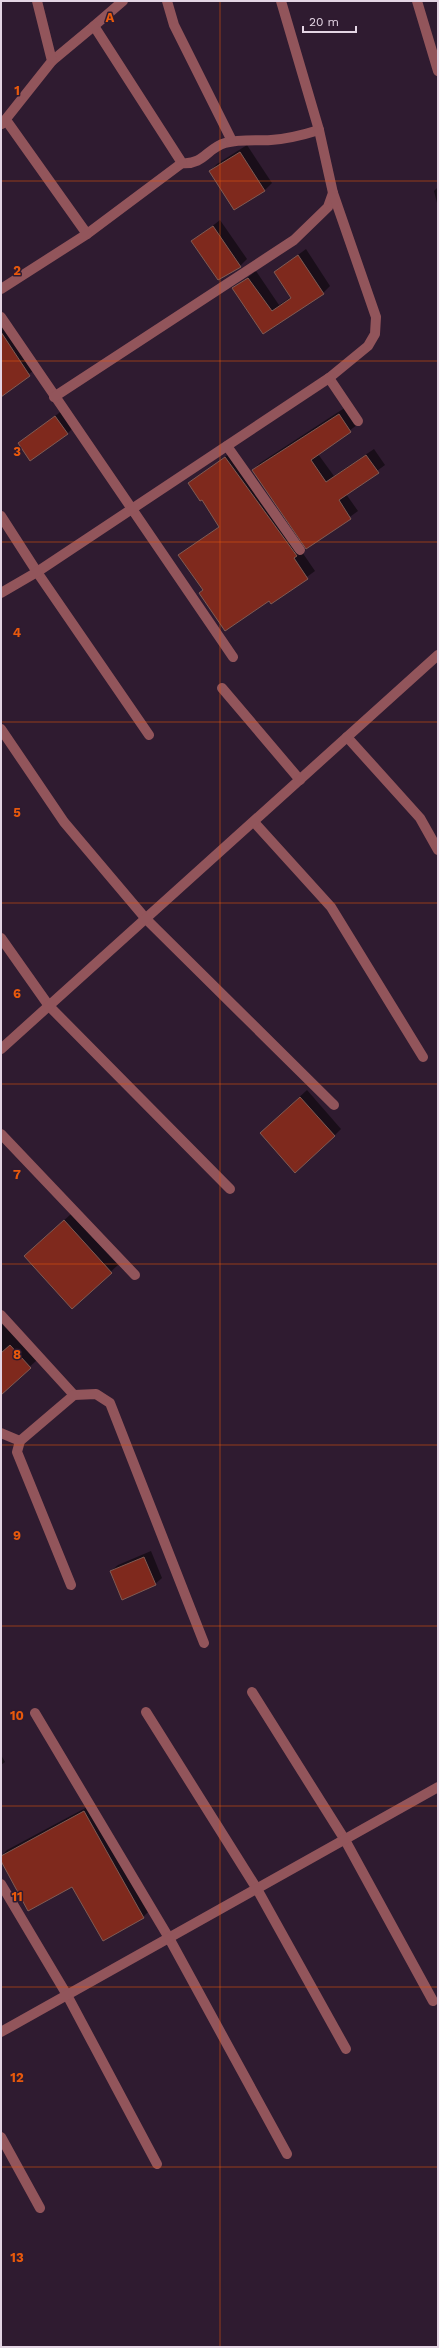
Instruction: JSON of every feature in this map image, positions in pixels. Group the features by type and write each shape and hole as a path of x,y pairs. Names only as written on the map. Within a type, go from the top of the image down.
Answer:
{"street":[{"path":"37,1 52,61"},
{"path":"87,234 4,122 52,61 123,1"},
{"path":"167,1 174,25 232,141"},
{"path":"1,593 37,572 328,378 368,346 375,334 376,317 333,193 318,130 281,1"},
{"path":"417,1 438,71"},
{"path":"94,26 182,163"},
{"path":"1,289 87,234 182,163 192,164 201,160 222,144 232,141 278,139 299,136 318,130"},
{"path":"54,397 294,240 304,232 328,207 333,193"},
{"path":"1,318 233,657"},
{"path":"328,378 358,421"},
{"path":"227,446 300,550"},
{"path":"1,516 37,572 149,736"},
{"path":"1,1049 438,655"},
{"path":"222,688 300,780"},
{"path":"1,729 64,822 146,919 334,1105"},
{"path":"347,737 420,818 438,850"},
{"path":"254,822 331,907 423,1057"},
{"path":"1,938 49,1006 230,1189"},
{"path":"1,1134 135,1275"},
{"path":"1,1315 74,1395"},
{"path":"71,1585 17,1452 20,1441 74,1395 96,1394 110,1402 204,1643"},
{"path":"1,1433 20,1441"},
{"path":"252,1692 345,1840 433,2001"},
{"path":"146,1712 257,1889 346,2049"},
{"path":"35,1714 169,1938 287,2154"},
{"path":"1,2032 345,1840 438,1786"},
{"path":"1,1884 67,1995 157,2164"},
{"path":"1,2137 40,2208"}],"building":[{"path":"240,152 265,191 234,210 209,171"},
{"path":"213,226 241,267 218,280 191,241"},
{"path":"298,255 324,294 263,334 232,288 248,278 272,311 291,298 274,272"},
{"path":"1,332 30,376 1,397"},
{"path":"339,414 351,432 311,460 326,482 366,455 379,473 339,500 351,519 306,549 252,470"},
{"path":"55,416 68,434 30,461 18,443"},
{"path":"225,457 297,556 294,558 308,579 271,604 269,601 225,631 199,593 203,590 178,555 219,527 202,500 200,501 188,483"},
{"path":"300,1097 335,1136 295,1173 260,1133"},
{"path":"64,1220 112,1273 72,1309 24,1256"},
{"path":"10,1345 31,1368 1,1395 1,1353"},
{"path":"144,1557 156,1585 122,1600 110,1571"},
{"path":"84,1811 144,1918 103,1941 72,1887 28,1911 1,1861 1,1856"}]}
